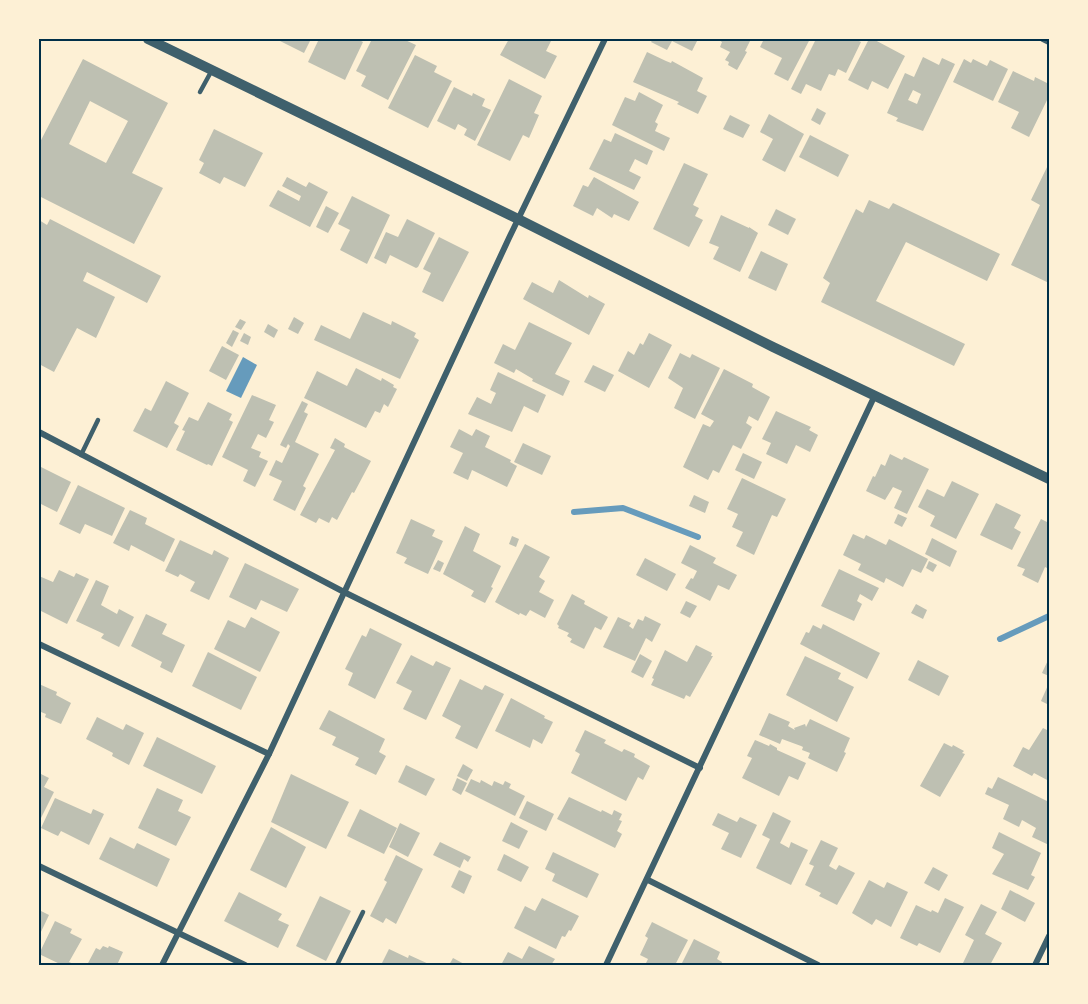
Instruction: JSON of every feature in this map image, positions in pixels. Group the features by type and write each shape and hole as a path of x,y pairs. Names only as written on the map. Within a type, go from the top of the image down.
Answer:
{"street":[{"path":"148,39 518,219 772,347 1049,479"},
{"path":"162,965 269,754 518,219 605,39"},
{"path":"1043,39 1049,42"},
{"path":"606,965 875,395"},
{"path":"39,432 344,592 700,768"},
{"path":"39,644 269,754"},
{"path":"39,866 245,965"},
{"path":"648,880 818,965"},
{"path":"1035,965 1049,936"}],"lane":[{"path":"200,92 212,70"},
{"path":"81,454 98,420"},
{"path":"337,965 363,912"}],"water":[{"path":"243,357 257,365 241,398 226,391"}],"building":[{"path":"276,39 311,39 304,53"},
{"path":"319,39 357,39 363,42 345,80 308,62"},
{"path":"372,39 403,39 416,45 388,100 361,86 366,76 356,71"},
{"path":"509,39 552,39 546,51 557,56 545,79 500,55"},
{"path":"653,39 698,39 692,51 672,41 667,50 651,42"},
{"path":"717,39 751,39 737,70 728,65 729,62 725,60 730,52 720,47 722,42"},
{"path":"764,39 810,39 788,81 774,74 782,58 760,47"},
{"path":"816,39 855,39 861,42 846,73 838,69 835,76 829,74 821,91 806,84 801,94 791,89"},
{"path":"869,39 905,56 888,89 872,81 868,90 848,80"},
{"path":"647,52 671,63 672,61 703,78 697,91 707,96 698,114 677,104 679,102 633,82"},
{"path":"415,55 437,66 434,72 452,81 428,128 388,108"},
{"path":"923,57 939,65 942,58 955,64 923,131 896,121 898,118 887,113 905,73 914,77","holes":["913,90 921,94 917,104 908,100"]},
{"path":"83,59 168,103 132,173 163,188 134,244 39,196 39,144","holes":["90,101 128,121 106,163 69,144"]},
{"path":"964,59 971,63 973,59 987,66 990,60 1008,69 993,101 953,82"},
{"path":"1013,71 1034,81 1035,77 1049,84 1049,96 1029,137 1011,128 1019,112 998,102"},
{"path":"509,79 542,96 534,113 539,115 529,138 523,135 510,161 477,145"},
{"path":"454,87 472,96 473,93 485,99 482,106 491,110 475,141 464,135 467,129 458,124 455,130 437,121"},
{"path":"639,92 663,105 655,122 658,124 655,131 670,138 664,151 612,125 625,97 635,101"},
{"path":"817,108 826,113 820,125 811,120"},
{"path":"769,114 804,134 785,172 762,160 773,139 760,132"},
{"path":"730,115 750,125 743,138 723,129"},
{"path":"214,129 263,153 245,187 224,177 220,184 199,173 204,163 199,160"},
{"path":"615,133 653,151 647,165 635,159 629,171 641,177 634,190 589,169 604,139 611,142"},
{"path":"810,135 849,155 838,177 799,157"},
{"path":"684,163 708,174 693,205 699,208 695,216 703,220 689,247 653,229"},
{"path":"1049,163 1049,283 1011,265 1040,205 1031,200"},
{"path":"287,177 306,187 309,182 328,192 310,227 269,206 278,190 299,201 301,196 282,186"},
{"path":"594,177 639,202 629,221 614,214 612,218 597,208 593,216 573,206 583,185 588,187"},
{"path":"352,196 390,215 367,264 340,250 350,230 338,224"},
{"path":"869,200 889,209 893,203 1000,254 987,281 906,242 876,301 965,344 954,366 821,302 830,283 823,278 856,209 863,213"},
{"path":"326,206 339,213 328,233 316,227"},
{"path":"776,209 796,219 788,235 768,225"},
{"path":"721,215 758,233 740,272 713,259 719,247 709,243"},
{"path":"50,219 161,276 147,303 87,272 83,281 115,297 96,338 77,328 54,372 39,364 39,220 47,225"},
{"path":"407,219 435,233 418,267 390,255 386,264 374,258 386,232 398,237"},
{"path":"439,237 469,252 443,302 422,292 431,273 423,269"},
{"path":"761,251 788,264 776,291 748,278"},
{"path":"559,280 588,298 589,295 605,304 589,335 523,299 532,282 553,293"},
{"path":"363,312 391,325 392,321 416,333 414,337 419,340 400,379 314,340 321,325 350,339"},
{"path":"294,317 304,323 298,334 288,329"},
{"path":"240,319 246,322 241,330 235,327"},
{"path":"529,322 572,343 555,374 570,381 563,396 532,381 533,379 516,369 514,373 494,363 503,344 515,350"},
{"path":"268,324 278,330 274,338 264,332"},
{"path":"233,330 239,333 232,347 226,343"},
{"path":"244,333 251,337 248,345 240,341"},
{"path":"649,333 672,345 649,388 618,371 628,351 634,355 640,343 643,345"},
{"path":"222,346 239,355 226,380 209,371"},
{"path":"680,353 690,358 692,354 720,368 695,419 674,408 683,388 668,378"},
{"path":"593,365 614,375 605,392 584,382"},
{"path":"356,368 381,381 382,378 397,389 388,407 384,404 380,413 375,411 366,428 304,398 317,371 347,386"},
{"path":"724,369 753,384 752,387 770,397 758,421 749,416 746,423 752,427 741,449 733,445 719,473 713,470 708,480 683,467 703,424 710,427 714,421 701,414"},
{"path":"498,372 546,395 538,413 524,406 512,432 468,414 477,397 491,404 496,393 490,390"},
{"path":"166,381 189,393 174,423 179,426 167,448 133,431 145,408 151,411"},
{"path":"252,395 276,405 269,420 274,422 266,438 258,434 251,448 261,452 259,457 268,461 255,487 243,481 248,470 222,457"},
{"path":"302,401 308,404 304,412 308,414 295,442 319,454 303,486 306,488 295,511 273,500 282,481 269,475 276,460 282,463 290,446 288,444 286,448 280,445"},
{"path":"208,402 232,414 229,420 233,422 212,466 176,450 189,417 198,421"},
{"path":"776,411 811,427 809,430 818,435 810,452 796,445 787,464 766,454 771,443 762,439"},
{"path":"459,429 472,436 476,429 490,436 485,447 511,460 510,462 517,466 507,487 472,470 468,480 453,473 463,453 450,447"},
{"path":"335,438 345,444 344,447 371,461 337,520 332,517 329,523 319,518 316,523 300,515 335,450 330,448"},
{"path":"523,443 551,456 542,475 514,462"},
{"path":"743,453 762,462 754,479 735,470"},
{"path":"890,454 902,460 904,457 929,469 907,514 894,508 902,491 893,487 885,500 866,491 881,464 885,466"},
{"path":"39,466 71,482 57,512 39,503"},
{"path":"742,478 786,499 777,517 772,515 754,555 736,546 743,532 732,527 738,514 727,509"},
{"path":"952,481 979,494 956,539 930,526 935,516 918,507 927,489 944,497"},
{"path":"78,485 125,508 112,536 85,524 80,534 59,524"},
{"path":"694,495 709,502 705,513 689,506"},
{"path":"996,503 1021,515 1014,528 1021,532 1012,550 980,535"},
{"path":"130,510 147,518 145,524 175,539 164,562 131,545 129,551 113,543"},
{"path":"898,514 907,518 902,527 894,523"},
{"path":"411,519 435,530 432,536 443,541 428,574 404,563 407,558 396,553"},
{"path":"1041,519 1049,523 1049,569 1045,567 1038,583 1022,575 1025,569 1017,566"},
{"path":"465,526 480,534 473,551 501,566 485,603 471,596 474,591 443,574"},
{"path":"853,534 864,539 866,535 886,545 889,539 928,559 921,573 912,569 903,587 886,578 884,583 858,570 861,564 843,555"},
{"path":"512,536 519,539 516,547 509,544"},
{"path":"932,538 957,551 950,567 925,554"},
{"path":"180,540 212,555 214,550 229,558 209,600 190,591 195,582 180,574 178,577 165,571"},
{"path":"525,544 550,557 539,577 545,581 539,592 554,600 545,618 530,610 526,616 520,613 519,615 495,602"},
{"path":"690,545 716,558 713,563 737,575 729,590 718,585 710,601 685,588 697,571 681,563"},
{"path":"645,558 676,574 667,591 636,575"},
{"path":"438,560 444,563 440,572 433,569"},
{"path":"929,561 937,565 933,572 926,568"},
{"path":"245,563 299,589 287,612 261,600 256,610 229,597"},
{"path":"839,569 879,588 872,601 860,594 857,601 862,604 854,621 821,606"},
{"path":"59,570 74,577 76,573 89,579 67,624 39,610 39,576 53,582"},
{"path":"96,580 109,586 101,605 117,614 119,609 134,617 119,647 101,638 104,634 76,621"},
{"path":"572,594 585,601 584,604 608,617 601,630 595,627 584,649 570,642 572,639 567,636 569,633 558,628 557,624"},
{"path":"686,601 697,606 690,618 680,613"},
{"path":"916,604 927,610 923,619 911,613"},
{"path":"146,614 167,624 162,634 185,645 172,673 160,667 162,662 131,646"},
{"path":"645,616 661,624 652,642 646,638 635,661 603,647 618,617 631,623 629,626 633,629 638,619 643,621"},
{"path":"251,617 280,632 260,672 214,649 228,620 245,628"},
{"path":"823,624 880,653 867,679 800,644 806,632 809,633 813,625 821,629"},
{"path":"370,628 402,644 375,699 348,685 353,673 345,669 362,635 366,637"},
{"path":"696,645 712,653 711,656 713,656 690,697 686,695 684,699 651,685 665,650 687,662"},
{"path":"208,652 257,677 241,710 192,686"},
{"path":"640,654 652,661 643,678 631,672"},
{"path":"411,655 433,666 436,661 451,668 426,720 403,709 412,691 396,683"},
{"path":"805,656 841,673 838,679 854,687 837,722 786,695"},
{"path":"1049,658 1049,676 1042,673"},
{"path":"918,660 949,676 939,696 908,680"},
{"path":"460,679 482,690 485,685 504,694 477,749 455,738 461,726 442,716"},
{"path":"1049,683 1049,705 1041,701"},
{"path":"39,684 57,692 56,695 71,703 61,724 45,717 46,714 41,712 39,717"},
{"path":"511,698 553,722 542,744 533,739 530,748 495,731"},
{"path":"329,710 385,739 379,752 386,756 376,775 355,765 359,758 332,745 336,737 319,729"},
{"path":"769,713 790,722 788,726 795,730 794,728 805,724 806,727 810,719 850,738 837,772 808,758 810,753 802,750 801,746 782,739 780,744 759,735"},
{"path":"97,717 123,730 126,724 144,733 129,765 112,756 113,753 86,739"},
{"path":"1043,728 1049,731 1049,781 1034,773 1032,776 1013,766 1023,747 1029,750"},
{"path":"585,730 606,740 604,743 622,752 624,749 635,754 634,757 650,766 643,780 638,777 626,801 571,773 580,754 575,751"},
{"path":"157,737 216,766 202,794 143,766"},
{"path":"755,740 769,746 770,744 777,750 806,763 798,780 789,776 779,796 742,778 752,758 747,756"},
{"path":"944,743 952,747 953,745 965,754 940,797 920,786"},
{"path":"463,764 473,770 467,781 457,776"},
{"path":"406,765 435,779 426,796 398,782"},
{"path":"39,773 49,778 44,787 54,792 39,822"},
{"path":"291,774 349,802 326,849 271,822"},
{"path":"998,777 1049,802 1049,845 1032,837 1036,828 1022,820 1019,827 1003,819 1009,805 985,794 988,787 992,789"},
{"path":"457,778 467,783 461,795 452,790"},
{"path":"471,779 480,783 481,780 492,786 494,781 503,785 505,781 511,784 509,788 525,796 515,816 465,791"},
{"path":"157,788 183,800 178,811 191,817 176,846 138,828"},
{"path":"569,797 601,812 602,810 612,815 614,810 622,814 619,820 622,821 617,831 622,834 615,848 557,819"},
{"path":"55,798 91,814 93,809 104,814 89,845 61,831 58,836 41,828"},
{"path":"527,801 554,814 546,831 519,818"},
{"path":"360,809 397,828 384,854 347,836"},
{"path":"773,812 791,821 780,843 789,848 791,842 808,850 791,885 756,868 770,839 762,835"},
{"path":"718,813 737,822 740,817 757,825 741,858 721,849 729,833 712,825"},
{"path":"511,822 528,831 519,849 502,841"},
{"path":"400,823 420,833 408,857 389,847"},
{"path":"271,827 306,847 286,888 250,870"},
{"path":"999,832 1041,853 1031,875 1035,877 1028,890 992,874 1004,854 992,848"},
{"path":"110,837 134,849 137,843 170,859 157,887 99,859"},
{"path":"821,840 838,848 829,866 836,870 839,865 855,873 837,905 819,896 821,893 805,885 814,866 809,864"},
{"path":"440,842 471,857 468,862 464,859 460,868 433,855"},
{"path":"553,852 599,874 587,898 552,881 555,874 545,869"},
{"path":"504,854 529,867 521,882 497,870"},
{"path":"396,855 423,869 396,924 386,918 383,923 370,916 387,882 384,880"},
{"path":"933,867 948,875 939,891 924,883"},
{"path":"459,870 472,876 464,894 451,887"},
{"path":"869,880 884,888 887,882 908,892 891,927 876,919 872,925 852,913"},
{"path":"1010,890 1035,903 1025,922 1001,909"},
{"path":"239,892 282,914 278,920 289,925 278,948 224,921"},
{"path":"320,896 351,911 326,961 296,946"},
{"path":"542,898 579,916 571,931 569,930 565,937 562,936 556,949 514,928 525,906 535,911"},
{"path":"945,898 964,907 940,953 919,943 917,946 900,938 916,905 938,913"},
{"path":"981,904 997,912 985,934 1002,943 990,965 967,965 963,963 974,940 965,935"},
{"path":"39,910 49,915 39,936"},
{"path":"55,921 72,929 70,933 82,939 69,962 76,965 62,965 39,954"},
{"path":"652,922 688,940 675,965 645,965 648,959 640,955"},
{"path":"694,939 720,952 717,959 722,962 721,965 681,965"},
{"path":"103,946 123,952 117,965 87,965 96,948 100,950"},
{"path":"529,946 555,959 551,965 501,965 508,952 522,959"},
{"path":"389,949 408,958 409,955 431,965 381,965"},
{"path":"453,958 466,965 449,965"}],"waterway":[{"path":"574,512 623,508 698,537"},
{"path":"1000,639 1049,616"}]}
